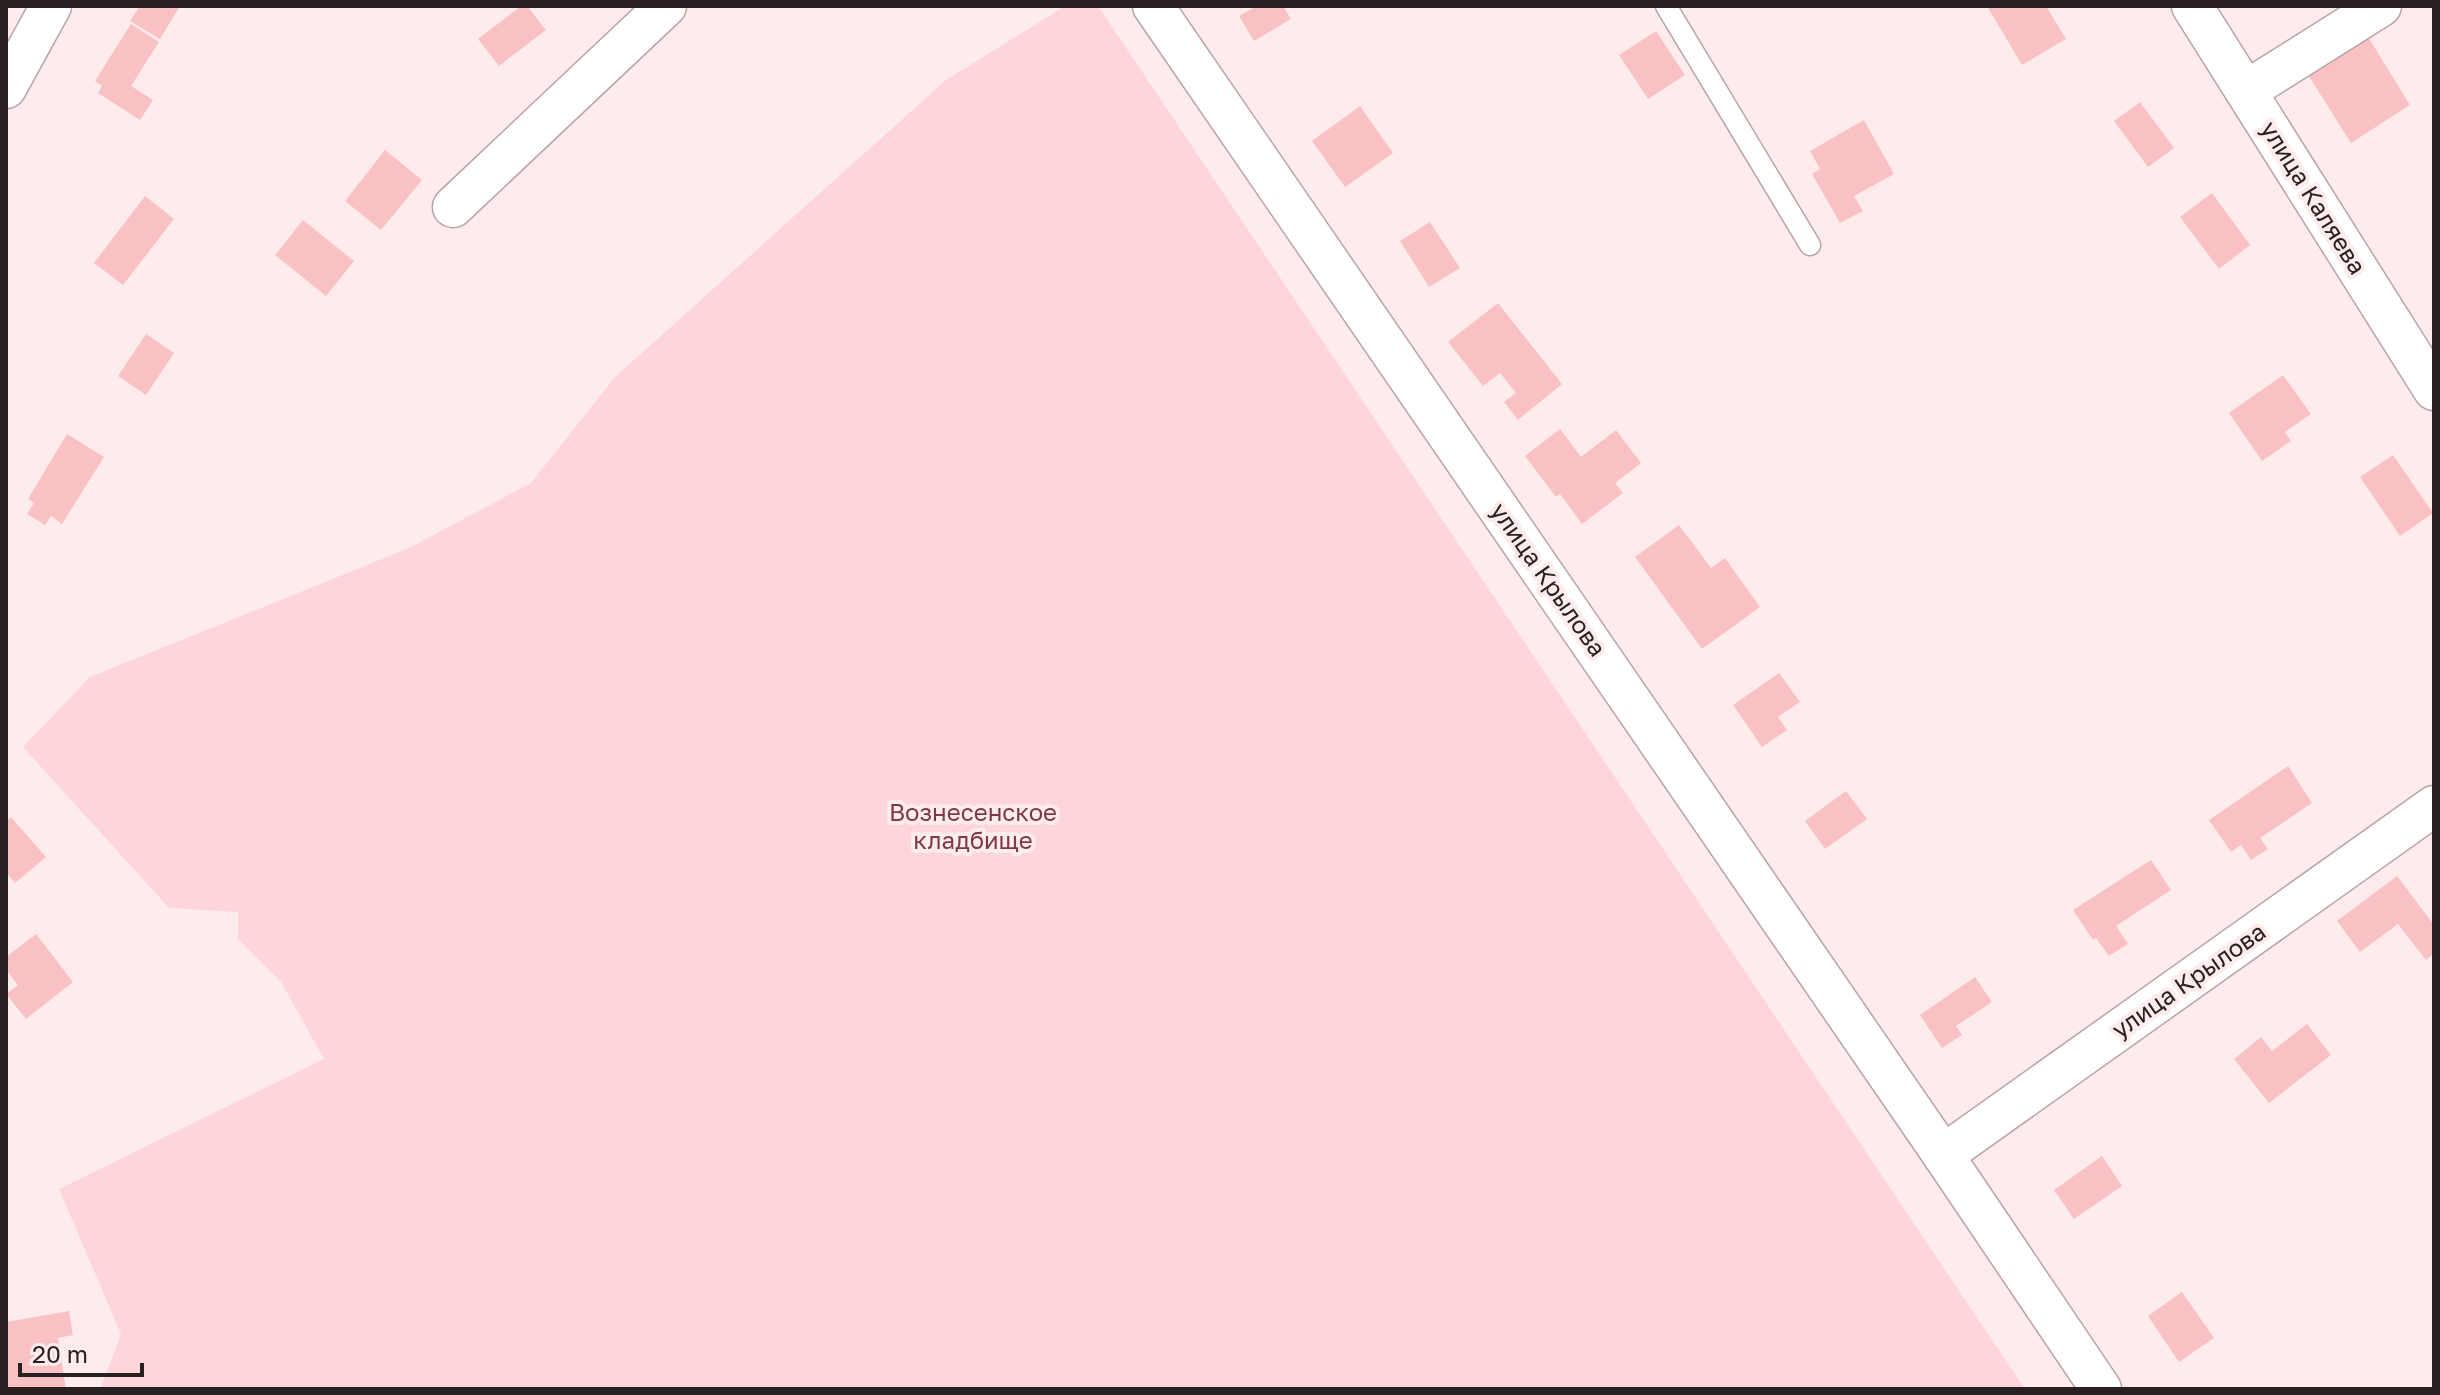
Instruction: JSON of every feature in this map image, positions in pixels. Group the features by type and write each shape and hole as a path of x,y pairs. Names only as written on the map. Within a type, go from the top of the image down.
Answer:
{"street":[{"path":"6,88 51,6"},
{"path":"453,207 666,6"},
{"name":"улица Крылова","path":"1153,6 2101,1389"},
{"name":"улица Каляева","path":"2192,6 2434,390"},
{"path":"2246,91 2381,6"},
{"name":"улица Крылова","path":"1943,1155 2434,806"}],"lane":[{"path":"1666,6 1810,245"}],"green space":[{"name":"Вознесенское кладбище","path":"1065,6 1098,6 2025,1389 100,1389 121,1334 59,1189 324,1059 281,982 238,939 238,912 169,908 23,747 90,677 409,548 531,483 615,377 946,80"}],"building":[{"path":"140,6 180,6 160,39 130,21"},
{"path":"521,6 527,6 546,30 499,66 478,39"},
{"path":"1257,6 1283,6 1291,19 1254,41 1239,16"},
{"path":"1987,6 2046,6 2066,39 2022,65"},
{"path":"131,24 159,42 131,86 153,100 140,120 98,93 102,86 95,81"},
{"path":"1656,31 1685,75 1648,99 1619,55"},
{"path":"2365,32 2410,105 2351,143 2305,70"},
{"path":"2140,102 2174,148 2148,167 2114,121"},
{"path":"1360,106 1393,153 1345,187 1312,141"},
{"path":"1864,120 1894,174 1854,196 1863,211 1840,223 1812,174 1820,169 1810,151"},
{"path":"385,150 422,180 381,230 345,201"},
{"path":"2212,193 2250,245 2219,269 2180,217"},
{"path":"145,196 174,219 123,285 94,263"},
{"path":"303,220 354,261 326,296 275,255"},
{"path":"1430,222 1460,268 1429,287 1400,241"},
{"path":"1498,303 1562,384 1518,420 1504,402 1516,393 1500,373 1483,386 1448,342"},
{"path":"146,334 174,353 146,395 118,376"},
{"path":"2283,375 2311,414 2285,432 2291,441 2262,461 2229,413"},
{"path":"1560,429 1581,457 1616,430 1641,463 1615,483 1623,493 1582,524 1560,494 1556,497 1525,456"},
{"path":"67,434 104,457 62,524 51,516 45,525 27,514 34,503 28,499"},
{"path":"2393,455 2433,513 2400,536 2360,477"},
{"path":"1679,525 1711,568 1725,558 1760,607 1702,649 1635,557"},
{"path":"1779,673 1800,702 1778,717 1787,730 1762,747 1733,705"},
{"path":"2288,766 2312,803 2260,838 2268,849 2251,860 2241,845 2231,852 2209,820"},
{"path":"1846,791 1867,819 1825,849 1805,821"},
{"path":"11,817 46,857 15,883 6,872 6,821"},
{"path":"2151,860 2171,890 2116,926 2128,944 2109,956 2096,938 2093,940 2073,910"},
{"path":"2397,876 2434,925 2434,953 2426,960 2398,924 2360,952 2337,921"},
{"path":"36,934 73,982 26,1019 6,994 18,985 6,970 6,957"},
{"path":"1975,977 1992,1002 1956,1026 1962,1035 1942,1048 1920,1015"},
{"path":"2307,1024 2331,1055 2269,1103 2234,1059 2261,1037 2272,1051"},
{"path":"2102,1156 2122,1186 2074,1219 2054,1190"},
{"path":"2182,1292 2214,1338 2179,1362 2148,1316"},
{"path":"69,1311 73,1335 58,1338 66,1389 6,1389 6,1322"}]}
